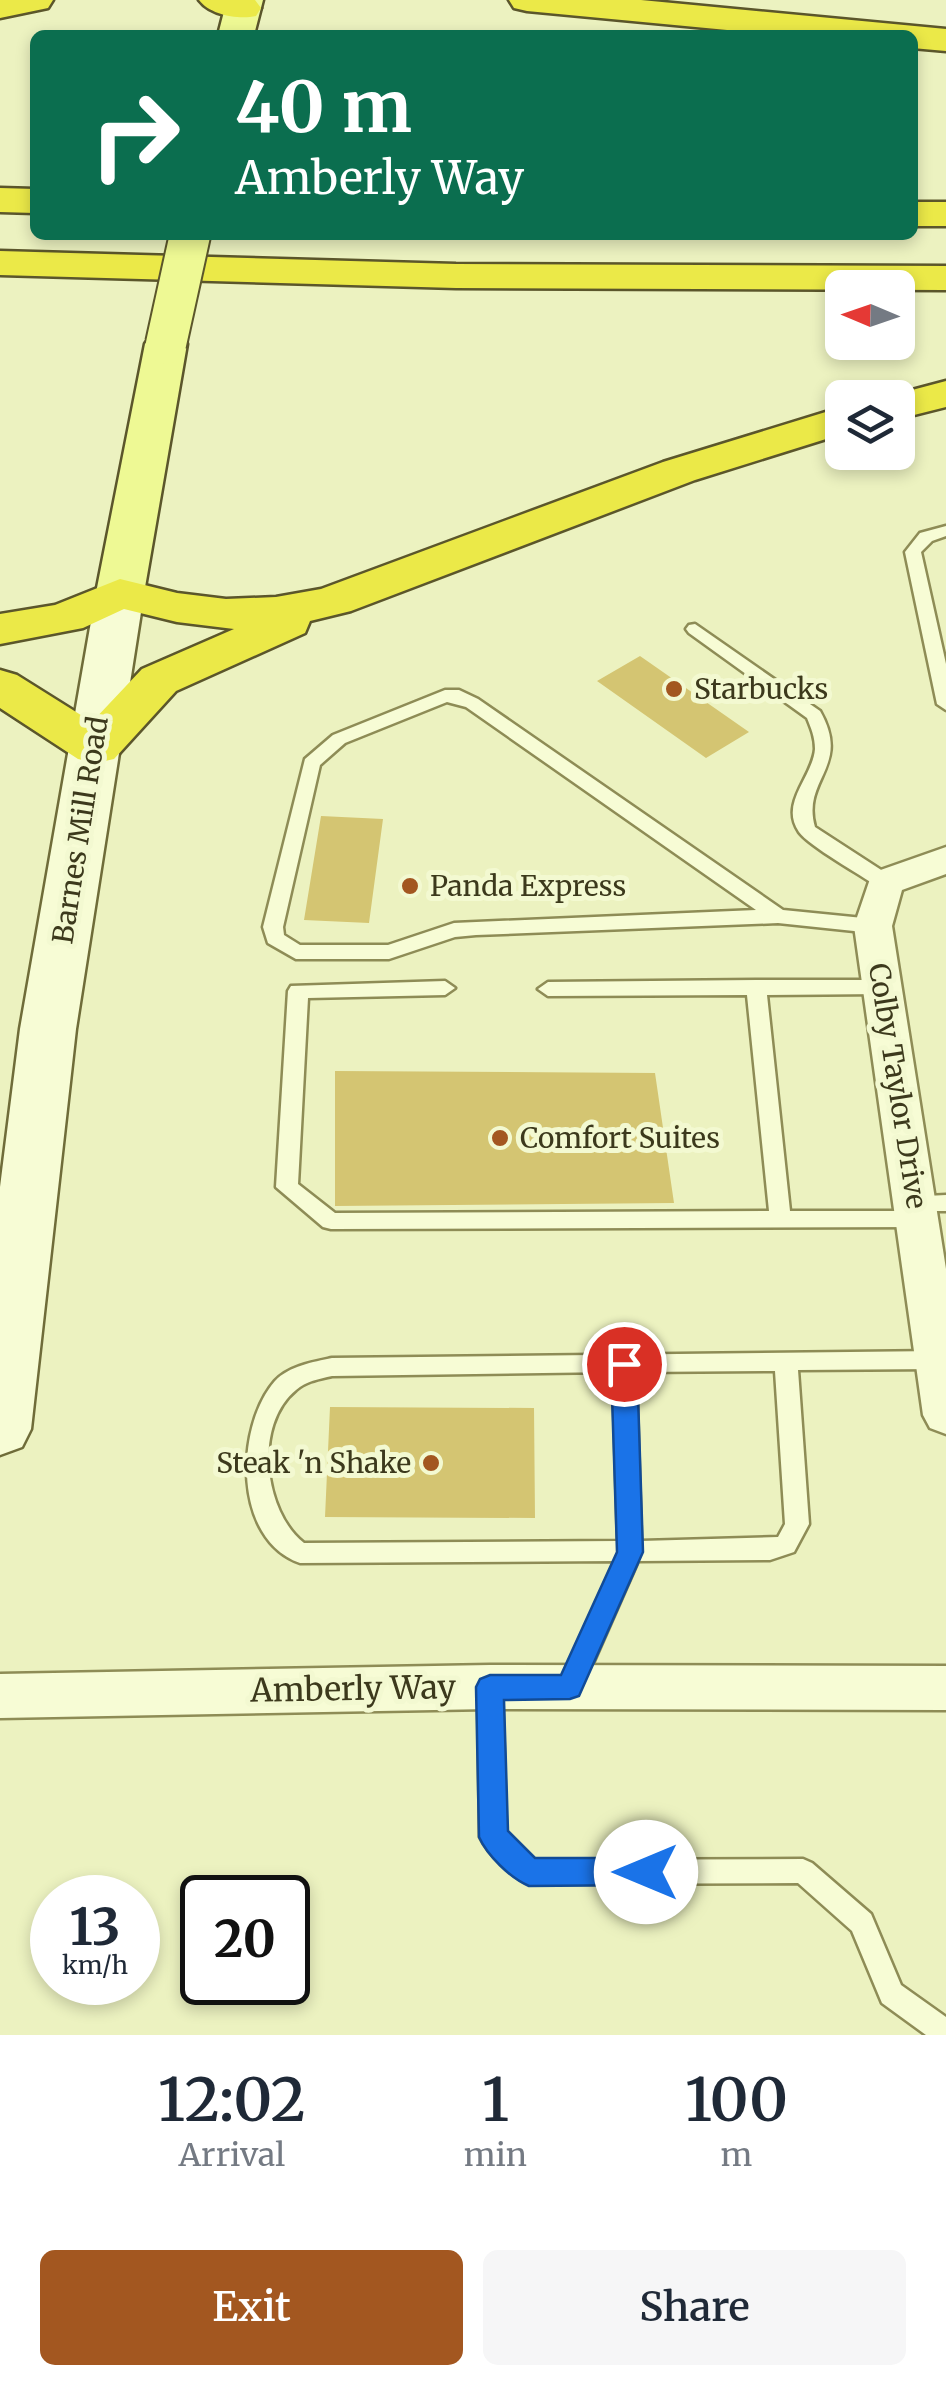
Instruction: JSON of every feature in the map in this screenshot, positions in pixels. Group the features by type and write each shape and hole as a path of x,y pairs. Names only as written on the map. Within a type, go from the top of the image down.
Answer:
{"highway":[{"path":"0,7 35,0"},
{"path":"528,0 846,30"},
{"path":"918,38 946,40"},
{"path":"0,200 30,201"},
{"path":"918,214 946,214"},
{"path":"0,263 456,276 946,278"},
{"path":"915,402 946,394"},
{"path":"0,686 96,747 159,680 334,601 663,477 825,425"},
{"path":"0,628 66,618 120,593 182,612 229,616 283,614 334,601"}],"main road":[{"name":"Barnes Mill Road","path":"120,593 189,240"}],"street":[{"name":"Barnes Mill Road","path":"0,1430 8,1288 24,1153 120,593"},
{"path":"885,882 946,860"},
{"name":"Colby Taylor Drive","path":"885,882 873,926 926,1208 946,1415"},
{"name":"Amberly Way","path":"0,1696 490,1687 946,1688"}],"lane":[{"path":"946,531 929,534 913,552 942,670 946,704"},
{"path":"695,629 814,716 825,732 826,752 804,797 800,816 806,830 885,882"},
{"path":"778,916 472,703 459,696 445,696 339,739 311,763 273,927 275,938 296,952 372,952 409,948 441,934 476,928 778,916 873,926"},
{"path":"548,989 883,987"},
{"path":"445,988 298,991 287,1187 331,1221 780,1219 926,1208"},
{"path":"756,988 780,1219"},
{"path":"786,1361 797,1524 786,1545 770,1550 300,1553 274,1533 262,1510 260,1455 265,1421 282,1389 304,1373 332,1367 786,1361 938,1360"},
{"path":"570,1687 630,1552 624,1364"},
{"path":"490,1687 493,1837 529,1872 802,1871 862,1923 892,1994 946,2034"}],"building":[{"path":"640,656 749,732 706,758 597,681"},
{"path":"321,816 383,819 369,923 304,920"},
{"name":"Comfort Suites","path":"335,1071 655,1073 674,1203 335,1206"},
{"name":"Steak 'n Shake","path":"330,1407 534,1408 535,1518 325,1517"}],"place":[{"name":"Starbucks","path":"674,689"},
{"name":"Panda Express","path":"410,886"},
{"name":"Comfort Suites","path":"500,1138"},
{"name":"Steak 'n Shake","path":"431,1463"}],"route":[{"path":"624,1364 630,1552 570,1687 490,1687 493,1837 529,1872 646,1872"}]}
